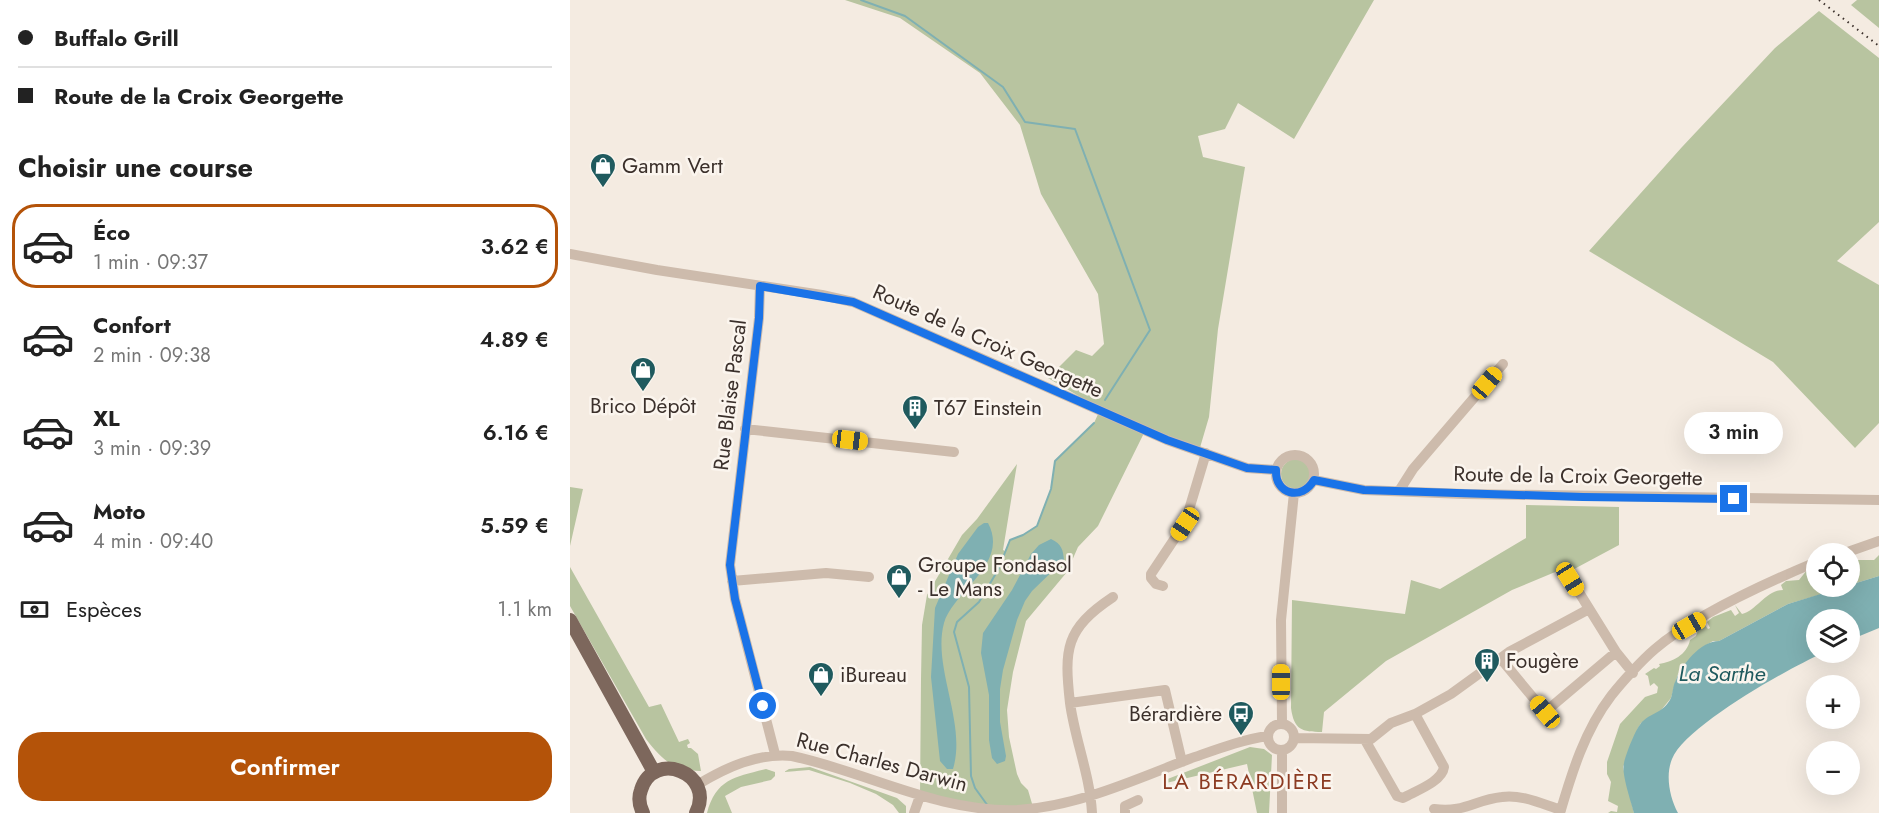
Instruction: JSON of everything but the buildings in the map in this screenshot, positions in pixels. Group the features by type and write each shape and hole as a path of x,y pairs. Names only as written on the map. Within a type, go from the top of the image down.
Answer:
{"main road":[{"path":"570,620 654,772"},
{"path":"643,813 639,799 641,787 654,772 666,768 686,773 697,785 700,798 696,813"}],"street":[{"name":"Route de la Croix Georgette","path":"570,254 853,302 1167,440 1247,468 1276,470"},
{"name":"Rue Blaise Pascal","path":"760,286 759,318 730,565 735,599 775,754"},
{"path":"1399,491 1413,469 1503,364"},
{"path":"745,429 954,452"},
{"path":"1163,586 1153,582 1151,574 1185,524 1206,453"},
{"path":"1299,454 1310,461 1314,467 1314,480 1306,490 1287,492 1278,483 1276,470 1283,459 1299,454"},
{"name":"Route de la Croix Georgette","path":"1314,480 1364,490 1583,497 1879,500"},
{"path":"1282,723 1281,620 1294,493"},
{"path":"1860,548 1879,541"},
{"path":"1434,809 1449,813 1504,796 1520,797 1560,811 1578,755 1592,728 1611,696 1654,649 1689,626 1806,566"},
{"path":"732,580 826,573 869,577"},
{"path":"1567,573 1616,652 1633,673"},
{"path":"1092,813 1091,795 1072,723 1066,670 1069,644 1078,625 1092,610 1113,597"},
{"path":"1295,738 1365,740 1376,736 1391,723 1414,714 1451,694 1532,639 1589,609"},
{"path":"1501,659 1545,712 1616,652"},
{"path":"1070,703 1165,690 1182,762"},
{"path":"1365,740 1397,796 1403,798 1435,780 1443,771 1444,766 1414,714"},
{"path":"1282,723 1290,726 1295,738 1291,746 1282,750 1273,747 1268,736 1271,728 1282,723"},
{"name":"Rue Charles Darwin","path":"697,785 728,767 775,754 806,759 947,803 998,810 1033,807 1091,795 1243,741 1268,736"},
{"path":"1282,750 1282,813"},
{"path":"914,813 920,796"},
{"path":"1125,813 1125,806 1138,800"}],"green space":[{"path":"845,0 1374,0 1294,139 1238,103 1225,129 1198,136 1203,157 1245,167 1218,329 1209,417 1199,451 1145,431 1098,526 1078,547 1067,572 1026,621 1013,672 1007,710 1009,737 1017,774 1021,783 1028,790 1033,807 1019,810 920,796 922,625 927,595 962,535 977,519 1017,464 1003,550 1005,551 1010,540 1037,526 1051,489 1055,461 1094,423 1099,412 1082,398 1048,378 1076,350 1092,356 1104,344 1098,294 1041,194 1020,125 980,73 900,18"},
{"path":"1857,0 1879,0 1879,28 1851,5"},
{"path":"1819,11 1879,58 1879,222 1837,261 1879,285 1879,423 1855,448 1773,362 1589,251 1775,48"},
{"path":"1296,459 1307,463 1311,474 1307,485 1296,489 1285,485 1281,474 1285,463"},
{"path":"570,487 583,489 570,546"},
{"path":"1526,505 1619,507 1619,545 1563,575 1560,570 1512,590 1386,661 1324,712 1322,732 1304,730 1297,725 1291,708 1292,600 1405,614 1411,580 1440,589 1526,538"},
{"path":"1879,555 1879,576 1860,582 1860,560 1874,560"},
{"path":"570,567 649,707 661,704 679,742 688,739 690,743 687,745 688,748 698,754 701,771 683,769 669,762 657,753 646,739 570,606"},
{"path":"1806,571 1806,597 1812,597 1788,604 1719,641 1713,641 1691,658 1678,674 1671,698 1658,714 1641,723 1623,767 1634,813 1608,813 1617,812 1618,806 1608,801 1611,782 1607,774 1607,762 1620,724 1645,697 1657,693 1658,687 1654,683 1650,686 1648,676 1645,674 1656,669 1660,666 1659,664 1669,662 1682,654 1690,640 1696,636 1700,624 1704,624 1708,629 1710,628 1707,622 1713,617 1731,610 1735,616 1739,613 1735,605 1742,614 1747,612 1771,593 1783,590 1781,585 1786,581 1799,580"},
{"path":"1250,747 1264,749 1272,755 1269,813 1257,813 1247,764 1166,783 1165,780"},
{"path":"810,767 897,798 906,806 906,813 899,813 893,805 876,794 850,783 809,770 784,772 789,769"},
{"path":"766,769 775,772 771,780 741,787 725,796 732,813 707,813 721,786 736,777"}],"water":[{"path":"988,523 993,538 992,551 978,576 949,611 944,623 942,658 956,733 953,769 947,769 940,761 931,677 935,608 958,554 978,527"},
{"path":"1051,539 1058,543 1064,560 1032,591 1017,620 1000,689 1000,722 1006,756 1005,761 997,764 992,758 989,740 989,695 981,653 983,633 1012,590 1031,554 1039,545"},
{"name":"La Sarthe","path":"1879,576 1879,628 1860,636 1860,609 1806,609 1806,662 1740,699 1696,731 1681,746 1672,759 1669,772 1671,794 1678,813 1634,813 1623,768 1629,747 1643,721 1668,703 1679,674 1693,654 1706,645 1719,641 1788,604 1811,597 1860,597 1860,582"}],"waterway":[{"path":"861,0 905,16 1003,87 1025,122 1075,129 1150,330 1105,400"},
{"path":"988,806 975,788 971,776 969,687 954,632 957,622 979,602 998,570 1010,540 1037,526 1051,489 1055,461 1094,423"}],"railway":[{"path":"1819,0 1879,46"}],"place":[{"name":"Gamm Vert","path":"603,189"},
{"name":"Brico Dépôt","path":"643,393"},
{"name":"T67 Einstein","path":"915,431"},
{"name":"Groupe Fondasol - Le Mans","path":"899,600"},
{"name":"Fougère","path":"1487,684"},
{"name":"iBureau","path":"821,698"},
{"name":"Bérardière","path":"1241,737"}],"district":[{"name":"LA BÉRARDIÈRE","path":"1248,781"}],"route":[{"path":"763,706 735,599 730,565 759,318 760,286 853,302 1167,440 1247,468 1276,470 1278,483 1287,492 1300,493 1306,490 1314,480 1364,490 1734,499"}]}
